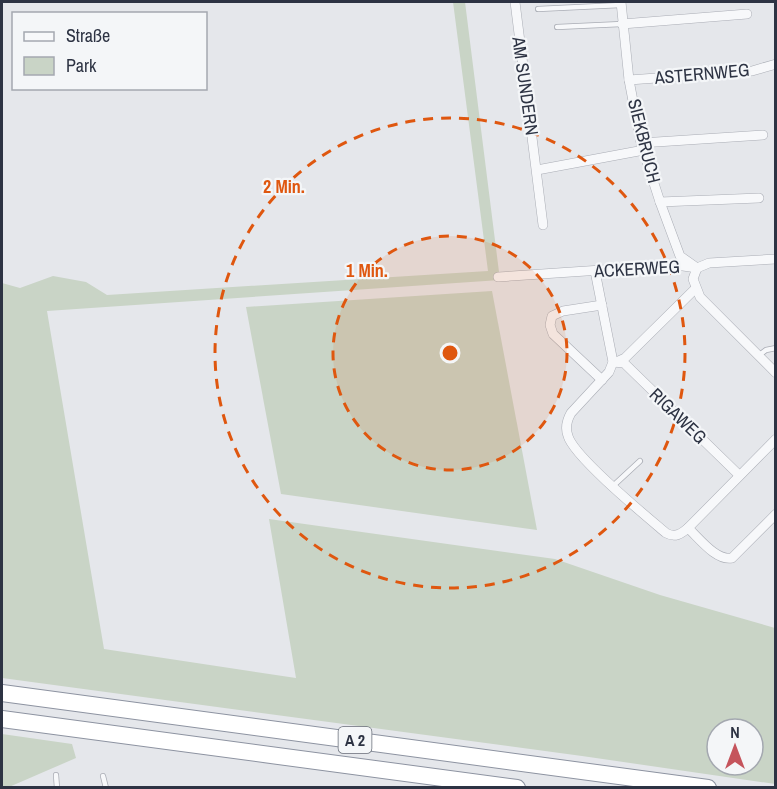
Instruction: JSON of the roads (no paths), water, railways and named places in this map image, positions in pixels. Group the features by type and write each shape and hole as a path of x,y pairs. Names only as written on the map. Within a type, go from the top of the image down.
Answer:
{"highway":[{"name":"A 2","path":"2,693 708,788"},
{"name":"A 2","path":"2,719 517,788"}],"street":[{"name":"AM SUNDERN","path":"515,2 543,225"},
{"name":"SIEKBRUCH","path":"621,3 629,80 643,146 680,256 697,268"},
{"path":"622,24 747,14"},
{"name":"ASTERNWEG","path":"629,80 752,70 776,64"},
{"path":"537,170 643,146 763,135"},
{"path":"660,202 759,198"},
{"name":"ACKERWEG","path":"498,277 676,265 697,268 709,263 776,259"},
{"path":"697,268 693,275 695,289 705,304 776,373"},
{"path":"596,271 613,362 609,372 571,413 567,422 567,434 577,451 613,486 670,536 679,535 776,439"},
{"path":"613,362 625,358 695,289"},
{"path":"602,305 562,311 552,316 550,320 554,334 602,380"},
{"name":"RIGAWEG","path":"613,362 624,363 739,475"},
{"path":"688,528 710,549 727,559 732,558 776,514"}],"lane":[{"path":"538,9 621,3"},
{"path":"557,27 622,24"},
{"path":"758,356 766,350 776,348"},
{"path":"613,486 640,461"},
{"path":"56,775 57,788"},
{"path":"103,776 106,788"}]}
